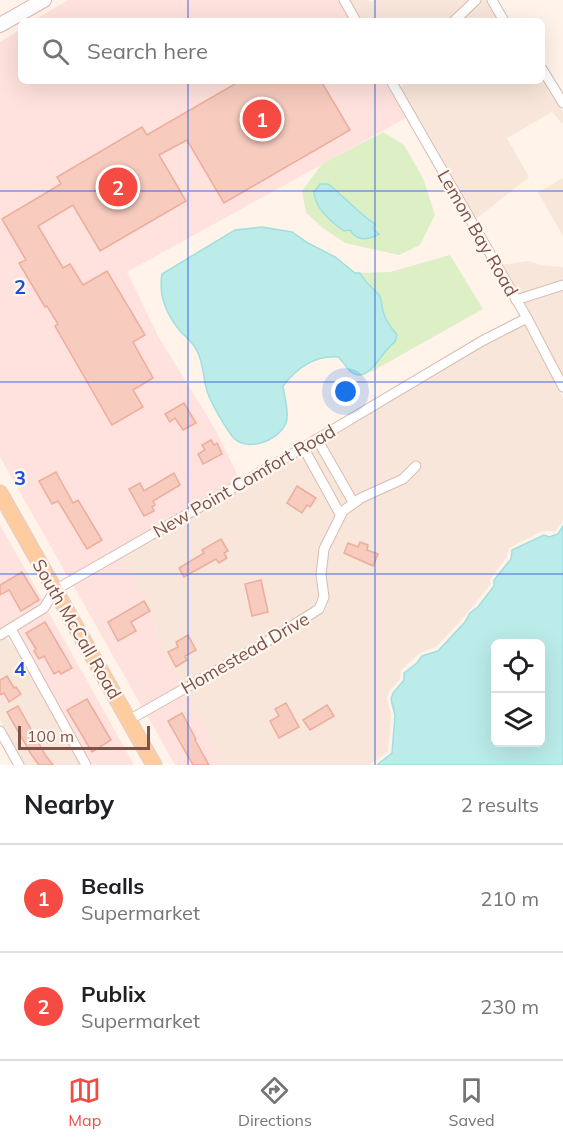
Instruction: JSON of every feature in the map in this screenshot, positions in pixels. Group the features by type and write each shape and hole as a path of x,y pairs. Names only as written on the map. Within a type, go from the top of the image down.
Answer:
{"main road":[{"path":"0,25 44,0"},
{"name":"South McCall Road","path":"0,493 154,765"}],"street":[{"path":"344,0 354,18"},
{"path":"457,18 476,0"},
{"path":"492,0 502,18"},
{"path":"545,74 563,103"},
{"name":"Lemon Bay Road","path":"396,84 527,318 563,387"},
{"path":"516,300 563,285"},
{"name":"New Point Comfort Road","path":"55,590 482,341 527,318"},
{"path":"317,439 353,502"},
{"path":"303,447 340,514"},
{"name":"Homestead Drive","path":"129,720 263,644 319,609 324,597 321,574 324,549 340,514 353,502 398,482 416,466"},
{"path":"0,635 44,608 55,590"},
{"path":"11,629 87,765"},
{"path":"0,731 19,765"}],"shaded area":[{"path":"68,0 338,0 348,18 38,18"},
{"path":"349,0 371,2 375,0 468,0 450,18 360,18"},
{"path":"483,0 487,0 496,18 463,18"},
{"path":"18,31 18,84 386,84 406,118 127,272 158,336 215,429 239,478 68,577 0,457 0,42"},
{"path":"404,84 545,84 563,112 563,124 552,112 507,138 529,177 476,219 401,88"},
{"path":"563,178 563,236 538,192"},
{"path":"528,261 540,265 563,267 563,280 519,294 502,265"},
{"path":"563,290 563,376 524,302"},
{"path":"524,324 563,398 563,521 555,531 542,531 509,548 506,558 490,579 490,585 462,619 436,647 420,653 401,670 400,679 389,691 387,698 391,715 388,751 378,759 369,765 223,765 186,692 283,638 326,609 320,603 278,630 182,684 158,638 153,615 122,556 484,345"},
{"path":"0,525 43,601 41,605 0,630"},
{"path":"122,556 153,615 158,638 182,684 142,707 73,585"},
{"path":"48,611 134,765 92,765 17,631"},
{"path":"6,637 19,654 81,765 25,765 0,720 0,640"},
{"path":"186,692 223,765 175,765 147,715"}],"green space":[{"path":"383,132 404,145 423,178 435,215 420,245 399,255 345,243 323,228 306,213 302,191 322,164","holes":["333,189 375,224 372,229 379,234 349,229 327,217 315,199"]},
{"path":"450,255 483,309 369,373 390,345 395,342 397,335 385,317 379,295 360,273 390,272"}],"water":[{"path":"320,184 328,184 334,189 375,224 373,229 379,234 367,239 359,238 350,230 344,231 334,224 317,204 314,192"},
{"path":"262,227 292,232 335,257 355,273 360,273 379,295 385,317 397,335 395,342 364,374 358,375 351,372 338,357 322,358 300,368 283,386 287,414 282,430 269,440 245,444 232,436 217,412 207,392 199,355 168,313 161,291 161,282 162,274 235,230"},
{"path":"563,526 563,765 377,765 392,753 395,715 391,699 404,680 404,673 422,656 438,651 465,622 494,586 494,580 511,559 512,550 544,535 549,537 558,534"}],"building":[{"path":"235,84 323,84 350,130 224,203 187,140 159,155 186,201 100,251 73,205 38,226 63,268 70,264 83,285 107,271 145,335 133,342 153,378 133,390 143,407 112,425 55,326 58,324 19,263 26,260 2,219 61,184 57,177 142,127 147,135"},
{"path":"184,403 196,423 183,430 175,418 170,422 165,414"},
{"path":"211,440 214,445 217,443 222,454 203,464 198,454 205,450 202,445"},
{"path":"56,472 73,503 78,500 102,540 87,549 58,501 52,504 39,481"},
{"path":"174,473 180,485 153,501 154,511 144,516 129,489 140,483 144,491"},
{"path":"297,486 316,498 310,507 307,505 302,513 287,503"},
{"path":"221,539 228,551 224,553 227,558 219,563 216,559 184,577 179,568 204,553 202,550"},
{"path":"360,542 368,545 367,550 378,554 373,566 344,553 348,543 358,547"},
{"path":"22,572 39,600 21,611 9,590 0,595 0,585"},
{"path":"261,580 268,612 252,616 245,584"},
{"path":"144,601 150,611 131,622 136,631 118,641 108,622"},
{"path":"45,622 72,668 61,674 59,671 54,674 44,656 39,659 26,633"},
{"path":"188,635 196,650 185,656 187,660 176,667 168,652 178,647 176,642"},
{"path":"7,676 14,688 16,687 21,694 9,702 4,693 0,695 0,680"},
{"path":"87,699 111,740 92,752 67,710"},
{"path":"286,703 299,727 279,738 270,721 279,716 275,709"},
{"path":"327,705 334,716 310,730 303,720"},
{"path":"18,706 53,765 39,765 31,754 7,712"},
{"path":"182,713 209,765 193,765 168,721"}],"place":[{"name":"Bealls","path":"262,119"},
{"name":"Publix","path":"118,187"}]}
